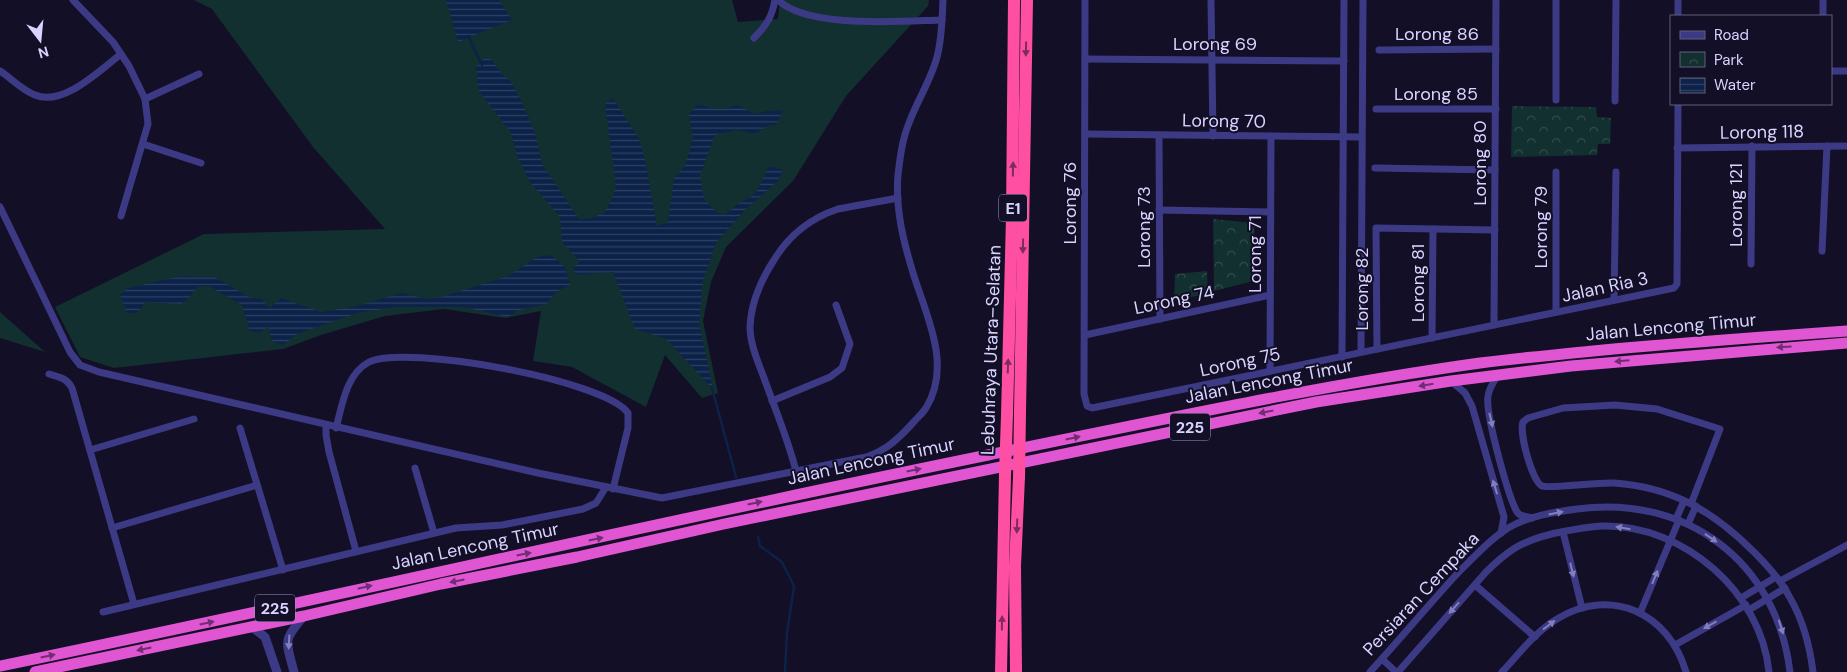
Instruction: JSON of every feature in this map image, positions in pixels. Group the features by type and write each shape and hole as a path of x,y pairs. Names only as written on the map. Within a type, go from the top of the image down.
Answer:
{"highway":[{"name":"Lebuhraya Utara–Selatan","path":"1001,672 1012,217 1014,0"},
{"name":"Lebuhraya Utara–Selatan","path":"1016,672 1015,566 1019,477 1027,0"},
{"name":"Jalan Lencong Timur","path":"0,666 853,482 1274,397 1486,362 1847,329"},
{"name":"Jalan Lencong Timur","path":"35,672 304,616 442,584 1316,402 1498,374 1708,353 1847,344"}],"street":[{"path":"73,0 100,26 121,54 145,98 148,124 120,216"},
{"path":"754,38 767,24 777,0 789,8 821,18 877,22 942,20"},
{"path":"0,207 58,330 73,357 80,365 91,370 336,428 662,498 877,454 889,447 925,409 936,379 936,344 907,252 901,224 898,177 908,125 937,57 943,0"},
{"name":"Lorong 76","path":"1085,0 1084,394 1086,406"},
{"path":"1212,0 1212,136"},
{"path":"1342,357 1344,0"},
{"path":"1361,352 1363,0"},
{"name":"Lorong 80","path":"1494,325 1496,0"},
{"path":"1556,0 1556,100"},
{"path":"1616,0 1616,100"},
{"path":"1678,0 1678,15"},
{"path":"1823,15 1824,0"},
{"name":"Lorong 86","path":"1379,50 1496,49"},
{"path":"0,70 37,96 45,98 71,92 121,54"},
{"name":"Lorong 69","path":"1085,59 1344,61"},
{"path":"1832,71 1847,71"},
{"path":"145,98 199,74"},
{"name":"Jalan Ria 3","path":"1361,352 1670,289 1677,284 1678,105"},
{"name":"Lorong 85","path":"1376,110 1496,109"},
{"name":"Lorong 70","path":"1085,134 1362,138"},
{"name":"Lorong 73","path":"1159,135 1160,319"},
{"name":"Lorong 71","path":"1270,371 1271,136"},
{"path":"143,144 201,163"},
{"name":"Lorong 121","path":"1751,264 1752,146"},
{"path":"1822,251 1827,146"},
{"name":"Lorong 118","path":"1677,148 1847,146"},
{"path":"1375,168 1495,170"},
{"name":"Lorong 79","path":"1556,172 1556,312"},
{"path":"1614,300 1616,172"},
{"path":"796,471 783,426 753,347 750,327 758,291 783,245 792,236 818,218 838,209 898,198"},
{"path":"1159,210 1270,212"},
{"name":"Lorong 82","path":"1377,349 1376,228 1495,230"},
{"name":"Lorong 81","path":"1432,338 1433,229"},
{"name":"Lorong 74","path":"1085,335 1270,295"},
{"path":"772,401 830,377 842,368 850,344 836,305"},
{"name":"Lorong 75","path":"1086,406 1098,408 1361,352"},
{"path":"103,612 205,586 283,570 465,526 502,525 583,509 596,503 610,488 628,428 628,412 618,403 566,382 464,362 402,357 379,358 364,365 353,378 346,393 336,428"},
{"path":"49,374 69,382 134,604"},
{"path":"1498,374 1490,388 1488,401 1502,467 1517,512 1520,515 1532,518"},
{"path":"1450,380 1465,393 1472,406 1504,516 1501,534"},
{"path":"1688,524 1693,505 1720,429 1657,409 1615,405 1574,406 1557,409 1528,418 1523,422 1522,435 1535,479 1540,485 1550,487 1596,482 1620,483 1660,492 1684,500 1693,505 1730,528 1785,588 1800,620 1813,672"},
{"path":"90,450 194,419"},
{"path":"326,425 325,432 329,452 356,551"},
{"path":"240,428 283,570"},
{"path":"415,468 434,533"},
{"path":"112,528 257,485"},
{"path":"1640,614 1670,541 1684,500"},
{"name":"Persiaran Cempaka","path":"1370,672 1430,603 1476,555 1509,528 1532,518 1570,510 1610,507 1643,509 1678,519 1723,546 1742,564 1768,598 1780,622 1786,644 1790,672"},
{"path":"1382,659 1397,672 1475,585 1500,559 1516,548 1539,538 1563,532 1591,527 1615,527 1655,535 1670,541 1695,554 1720,575 1741,598 1747,608 1762,640 1769,672"},
{"path":"1563,532 1582,608"},
{"path":"1741,598 1847,545"},
{"path":"1475,585 1534,637"},
{"path":"1674,645 1785,588"},
{"path":"1502,672 1534,637 1558,618 1582,608 1607,605 1621,607 1640,614 1662,629 1674,645 1686,672"},
{"path":"294,672 287,642 290,632 304,616"},
{"path":"252,627 265,637 277,672"}],"green space":[{"path":"194,0 732,0 738,22 778,19 780,0 929,0 928,6 846,96 793,181 726,247 711,282 703,321 718,393 702,398 665,355 646,407 572,367 533,361 541,311 505,318 444,309 385,316 321,335 283,349 114,368 80,357 55,307 204,234 385,229 313,147 212,9"},
{"path":"1512,106 1596,107 1597,117 1611,118 1610,144 1598,144 1597,155 1511,157"},
{"path":"1213,219 1254,223 1256,279 1214,291"},
{"path":"1207,271 1208,294 1174,300 1175,274"},
{"path":"0,312 45,352 0,338"}],"water":[{"path":"446,0 499,0 512,20 458,42"},
{"path":"485,58 492,60 502,74 511,82 521,100 536,136 542,164 579,219 589,219 604,213 612,199 616,186 605,104 613,98 639,139 645,159 657,226 668,222 674,178 685,166 693,139 689,114 698,104 718,109 738,105 754,114 783,110 776,125 769,125 756,134 736,130 715,135 700,175 704,199 716,212 724,215 757,191 769,166 783,170 778,181 745,210 716,243 703,281 699,323 713,389 666,339 635,329 613,272 576,275 573,267 580,262 562,242 560,217 530,182 518,158 511,133 479,91 476,67"},
{"path":"551,255 565,267 570,285 556,292 547,304 519,310 508,317 463,307 395,307 357,313 297,334 283,345 272,341 268,327 259,333 250,331 242,305 209,286 198,287 181,304 145,302 140,310 133,313 127,313 120,295 128,288 182,276 215,277 249,297 261,299 270,308 281,298 321,312 357,306 401,293 427,299 441,297 508,276 537,257"}],"waterway":[{"path":"468,36 482,65"},
{"path":"712,388 736,477"},
{"path":"758,537 760,546 782,562 794,586 787,633 785,672"}]}
